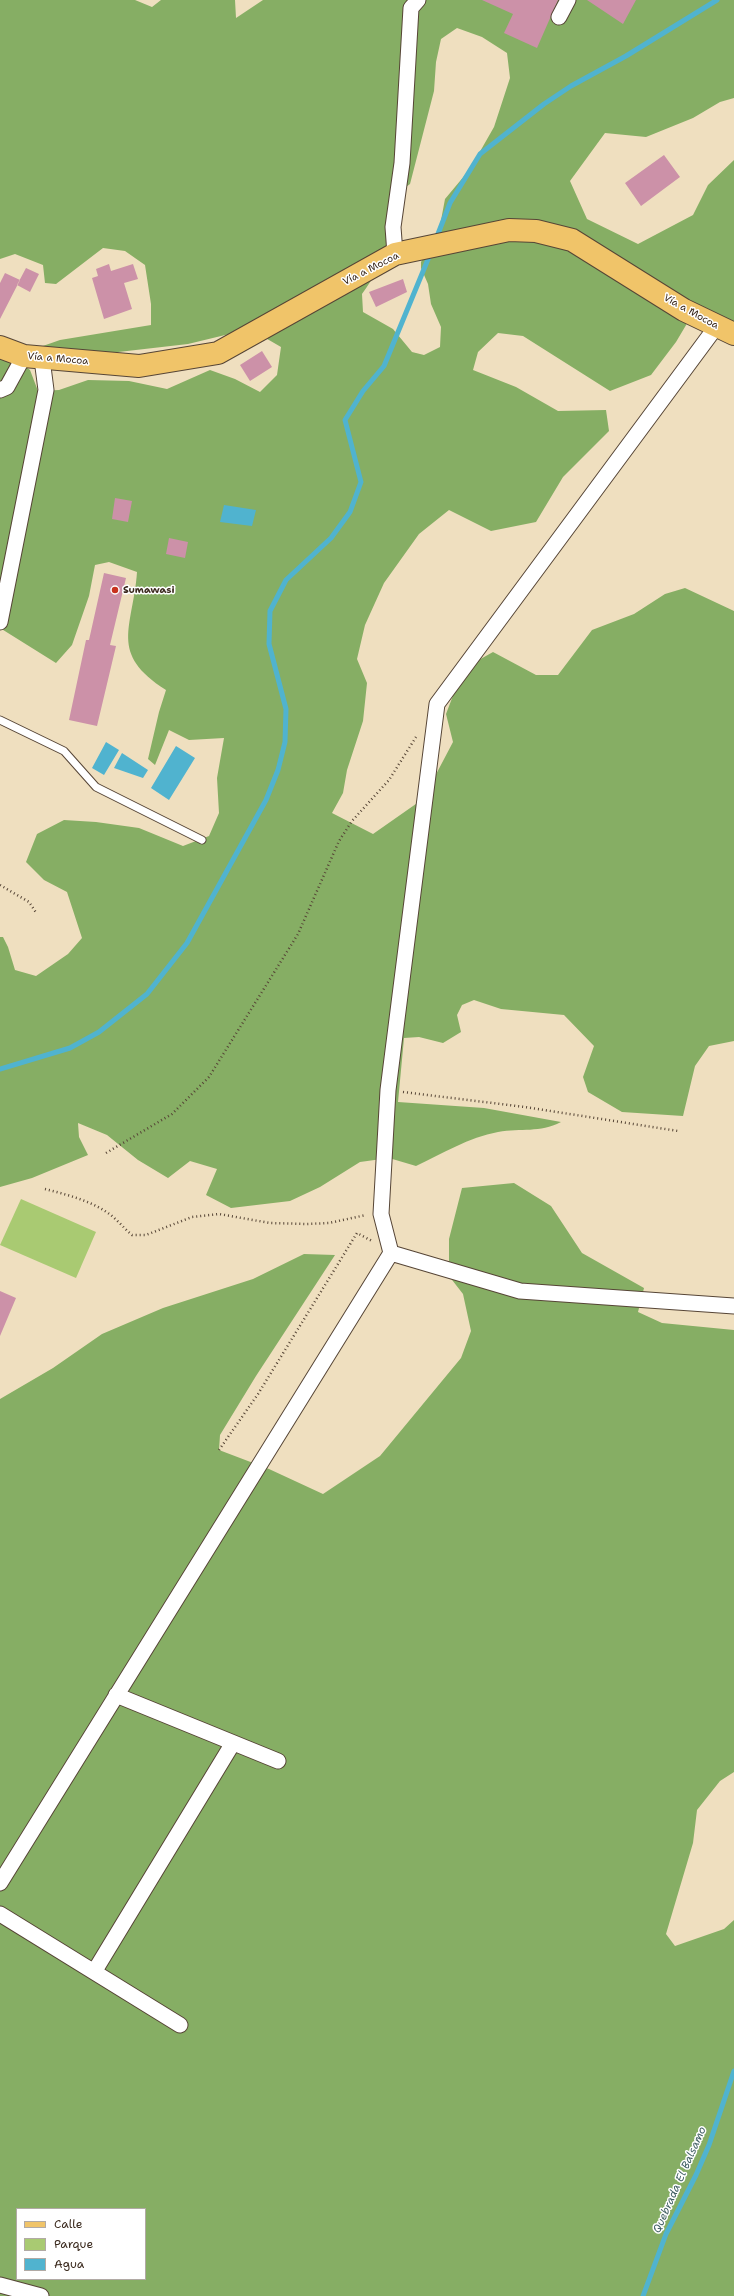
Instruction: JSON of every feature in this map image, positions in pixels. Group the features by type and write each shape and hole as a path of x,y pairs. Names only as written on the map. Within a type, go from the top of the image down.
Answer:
{"main road":[{"name":"Vía a Mocoa","path":"0,347 33,357 139,366 218,353 395,254 509,230 536,231 572,240 684,310 725,330"}],"street":[{"path":"395,254 393,227 402,163 411,8 418,0"},
{"path":"559,17 568,0"},
{"path":"0,1883 391,1252 381,1214 388,1090 437,704 725,330"},
{"path":"0,390 7,387 33,357 46,390 0,622"},
{"path":"391,1252 520,1291 734,1306"},
{"path":"116,1695 278,1761"},
{"path":"94,1972 233,1743"},
{"path":"0,1914 180,2025"},
{"path":"0,2285 41,2296"}],"lane":[{"path":"0,720 64,751 96,787 202,840"}],"path":[{"path":"106,1153 172,1114 209,1076 298,934 339,841 352,821 389,780 417,736"},
{"path":"0,884 29,902 37,914"},
{"path":"388,1090 525,1107 678,1131"},
{"path":"45,1189 71,1195 94,1206 112,1216 132,1235 146,1235 192,1217 219,1214 270,1223 307,1224 329,1223 346,1218 381,1214"},
{"path":"219,1450 258,1394 357,1233 391,1252"}],"green space":[{"path":"0,0 135,0 152,7 161,0 235,0 236,18 263,0 734,0 734,98 720,102 693,118 646,137 605,133 570,181 587,219 638,244 693,215 708,185 734,160 734,325 698,305 676,342 651,375 610,391 523,336 498,333 478,352 473,370 516,387 558,411 606,410 609,431 563,477 536,522 491,531 449,510 419,534 384,583 365,625 357,659 367,683 363,721 347,770 343,793 332,813 373,834 423,799 453,742 446,714 459,680 477,661 493,652 536,675 558,675 592,630 634,614 665,594 685,588 734,611 734,1041 709,1046 695,1066 683,1116 622,1112 588,1092 583,1077 594,1046 564,1015 501,1009 474,1000 462,1005 457,1015 461,1032 443,1043 419,1037 404,1038 398,1102 484,1108 561,1122 545,1128 487,1134 456,1146 416,1166 389,1158 360,1162 320,1187 290,1201 231,1208 206,1195 217,1169 190,1161 168,1178 138,1160 107,1135 78,1123 79,1137 88,1155 32,1178 0,1187 0,937 3,937 8,947 15,970 36,976 68,954 82,938 67,892 44,880 26,862 37,834 64,820 96,822 139,828 183,846 209,836 219,813 217,778 224,738 189,740 169,730 155,765 148,759 159,712 166,690 148,677 136,664 130,651 128,638 129,624 137,572 109,562 95,565 89,596 72,645 56,663 0,628 0,348 4,349 30,370 38,391 59,390 88,380 129,381 167,389 210,370 235,379 260,392 277,375 281,347 250,329 188,344 101,354 40,347 60,340 151,325 151,304 145,265 125,251 103,248 56,284 45,283 43,265 15,254 0,259","holes":["457,28 482,37 507,53 510,78 494,127 470,169 445,199 439,231 421,262 421,268 428,284 431,304 441,327 440,347 424,355 412,352 393,329 363,312 362,294 382,259 389,235 395,195 410,184 434,91 436,62 441,39"]},
{"path":"514,1183 551,1206 582,1253 644,1288 638,1312 662,1323 734,1330 734,1772 720,1781 697,1810 693,1843 666,1934 675,1946 724,1929 734,1920 734,2296 0,2296 0,1399 53,1368 102,1334 163,1308 253,1279 304,1254 335,1255 256,1376 220,1435 219,1450 269,1469 323,1494 380,1456 461,1358 471,1331 463,1294 449,1276 449,1239 462,1188"},
{"path":"21,1199 96,1232 76,1278 0,1245"}],"water":[{"path":"224,505 256,510 252,526 220,522"},
{"path":"106,742 119,750 104,775 92,768"},
{"path":"176,746 195,758 169,800 151,788"},
{"path":"122,753 148,770 143,778 114,768"}],"building":[{"path":"482,0 558,0 537,48 504,33 513,14"},
{"path":"587,0 636,0 623,24"},
{"path":"664,155 680,177 641,206 625,183"},
{"path":"109,264 111,271 133,264 138,279 124,283 132,309 104,319 92,278 98,276 96,269"},
{"path":"26,268 39,274 30,292 17,285"},
{"path":"5,273 20,280 0,319 0,283"},
{"path":"403,279 407,292 376,307 369,292"},
{"path":"262,351 272,367 250,381 240,365"},
{"path":"115,498 132,501 128,522 112,519"},
{"path":"169,538 188,542 185,558 166,554"},
{"path":"104,573 126,578 110,645 116,646 97,726 69,720 86,640 89,640"},
{"path":"0,1291 16,1298 0,1336"}],"waterway":[{"path":"436,239 450,203 480,154 544,104 571,86 626,56 717,0"},
{"path":"0,1069 70,1048 99,1032 147,994 187,943 266,800 278,770 285,742 286,709 269,644 270,611 286,580 331,538 350,512 361,482 345,420 363,391 384,366 431,252"},
{"name":"Quebrada El Balsamo","path":"643,2296 666,2234 696,2175 709,2145 734,2071"}],"place":[{"name":"Sumawasi","path":"115,590"}]}
